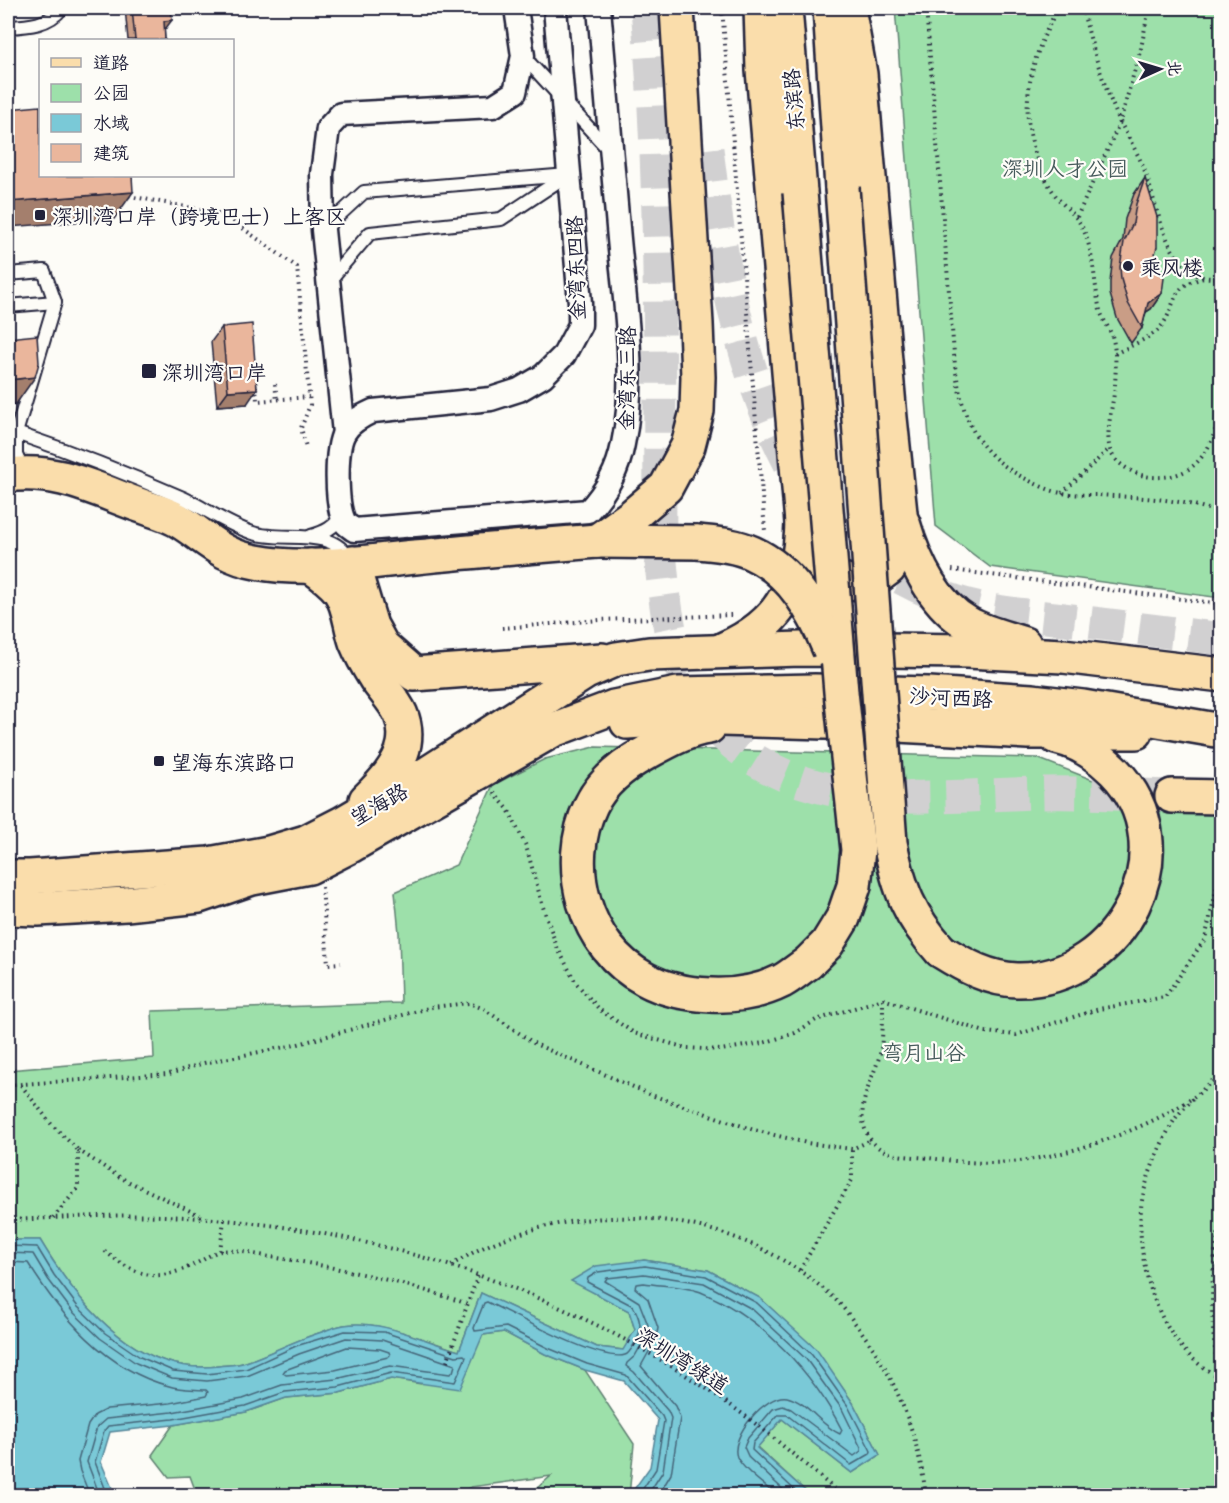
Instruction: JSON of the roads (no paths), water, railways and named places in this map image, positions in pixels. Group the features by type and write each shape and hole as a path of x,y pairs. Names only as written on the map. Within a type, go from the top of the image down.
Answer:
{"main road":[{"path":"597,541 632,516 666,487 688,446 697,411 696,324 678,8"},
{"path":"696,8 708,149"},
{"path":"720,651 760,629 785,599 794,579 798,562 802,523 763,70 761,8"},
{"name":"东滨路","path":"785,8 841,692"},
{"name":"东滨路","path":"830,8 890,843 896,874 908,906 923,932 941,951 966,967 992,976 1017,980 1046,977 1073,967 1096,954 1126,921 1139,893 1145,864 1145,832 1138,805 1124,781 1084,747 1062,738 1028,732"},
{"path":"848,8 860,74 900,513 912,553 931,587 950,609 968,623 1063,656"},
{"path":"16,474 45,474 68,478 180,521 225,553 255,562 311,551 352,563 597,541 697,542 728,545 753,553 776,569 800,591 818,620 831,653 841,692 858,850 854,886 843,918 827,944 808,963 782,981 757,990 728,996 668,989 644,979 621,963 603,942 588,915 579,883 577,855 581,828 591,803 604,785 636,758 682,734 747,721"},
{"path":"802,523 811,554 819,567 830,575 848,582 862,583 877,577 889,568 896,556 900,513"},
{"path":"311,551 340,592 349,610 356,642 376,678 397,704 404,726 405,743 400,759 381,785 344,823"},
{"path":"364,606 367,587 374,573 386,560"},
{"path":"352,563 371,626 382,645 414,674 616,659"},
{"name":"沙河西路","path":"720,651 910,650 1063,656 1221,675"},
{"name":"望海路","path":"8,877 208,864 269,853 306,842 344,823 430,772 586,672 616,659 649,654 720,651"},
{"name":"沙河西路","path":"678,694 815,691 941,695 1032,701 1221,731"},
{"name":"望海路","path":"8,908 126,904 200,896 252,878 309,867 352,845 553,730 614,707 678,694"},
{"path":"553,730 653,719 859,723 1028,732 1221,735"},
{"path":"1173,796 1221,796"}],"street":[{"path":"342,515 338,456 344,433 323,230 322,174 328,128 341,114 493,106 515,92 523,56 516,8"},
{"name":"金湾东四路","path":"344,433 351,424 374,411 491,399 519,390 543,376 564,355 580,325 555,8"},
{"name":"金湾东三路","path":"342,515 345,524 354,530 588,511 603,495 613,477 623,444 628,404 629,343 610,152 599,8"}],"lane":[{"path":"8,27 33,25 46,21 62,8"},
{"path":"523,56 610,152"},
{"path":"323,230 364,192 569,174"},
{"path":"328,282 370,233 501,219 569,174"},
{"path":"8,274 44,271 55,302 15,433 16,474"},
{"path":"8,306 55,302"},
{"path":"15,433 69,451 183,498 255,534 273,537 311,551 342,515"}],"water":[{"path":"8,1240 40,1240 72,1288 113,1331 136,1348 162,1360 189,1366 243,1363 333,1328 358,1324 388,1328 459,1351 481,1293 597,1347 623,1350 635,1330 629,1311 571,1281 596,1266 644,1260 708,1270 760,1298 817,1350 853,1403 880,1455 852,1473 782,1419 757,1448 810,1495 630,1495 650,1467 658,1420 624,1381 585,1370 545,1354 504,1332 483,1335 460,1389 391,1379 339,1393 286,1398 246,1412 173,1425 110,1432 101,1462 115,1495 8,1495"}],"tunnel":[{"path":"647,8 658,211 660,551 667,616 677,658 684,678 705,716 724,735 757,761 794,779 833,790 874,796 916,797 1057,793 1172,796"},
{"path":"707,149 725,269 756,386 801,485 823,517 844,537 890,572 924,590 973,606 1012,613 1222,639"}],"place":[{"name":"深圳湾口岸（跨境巴士）上客区","path":"40,215"},
{"name":"乘风楼","path":"1128,266"},
{"name":"深圳湾口岸","path":"149,371"},
{"name":"望海东滨路口","path":"159,761"}],"park label":[{"name":"深圳人才公园","path":"1065,167"},
{"name":"弯月山谷","path":"924,1051"}]}
